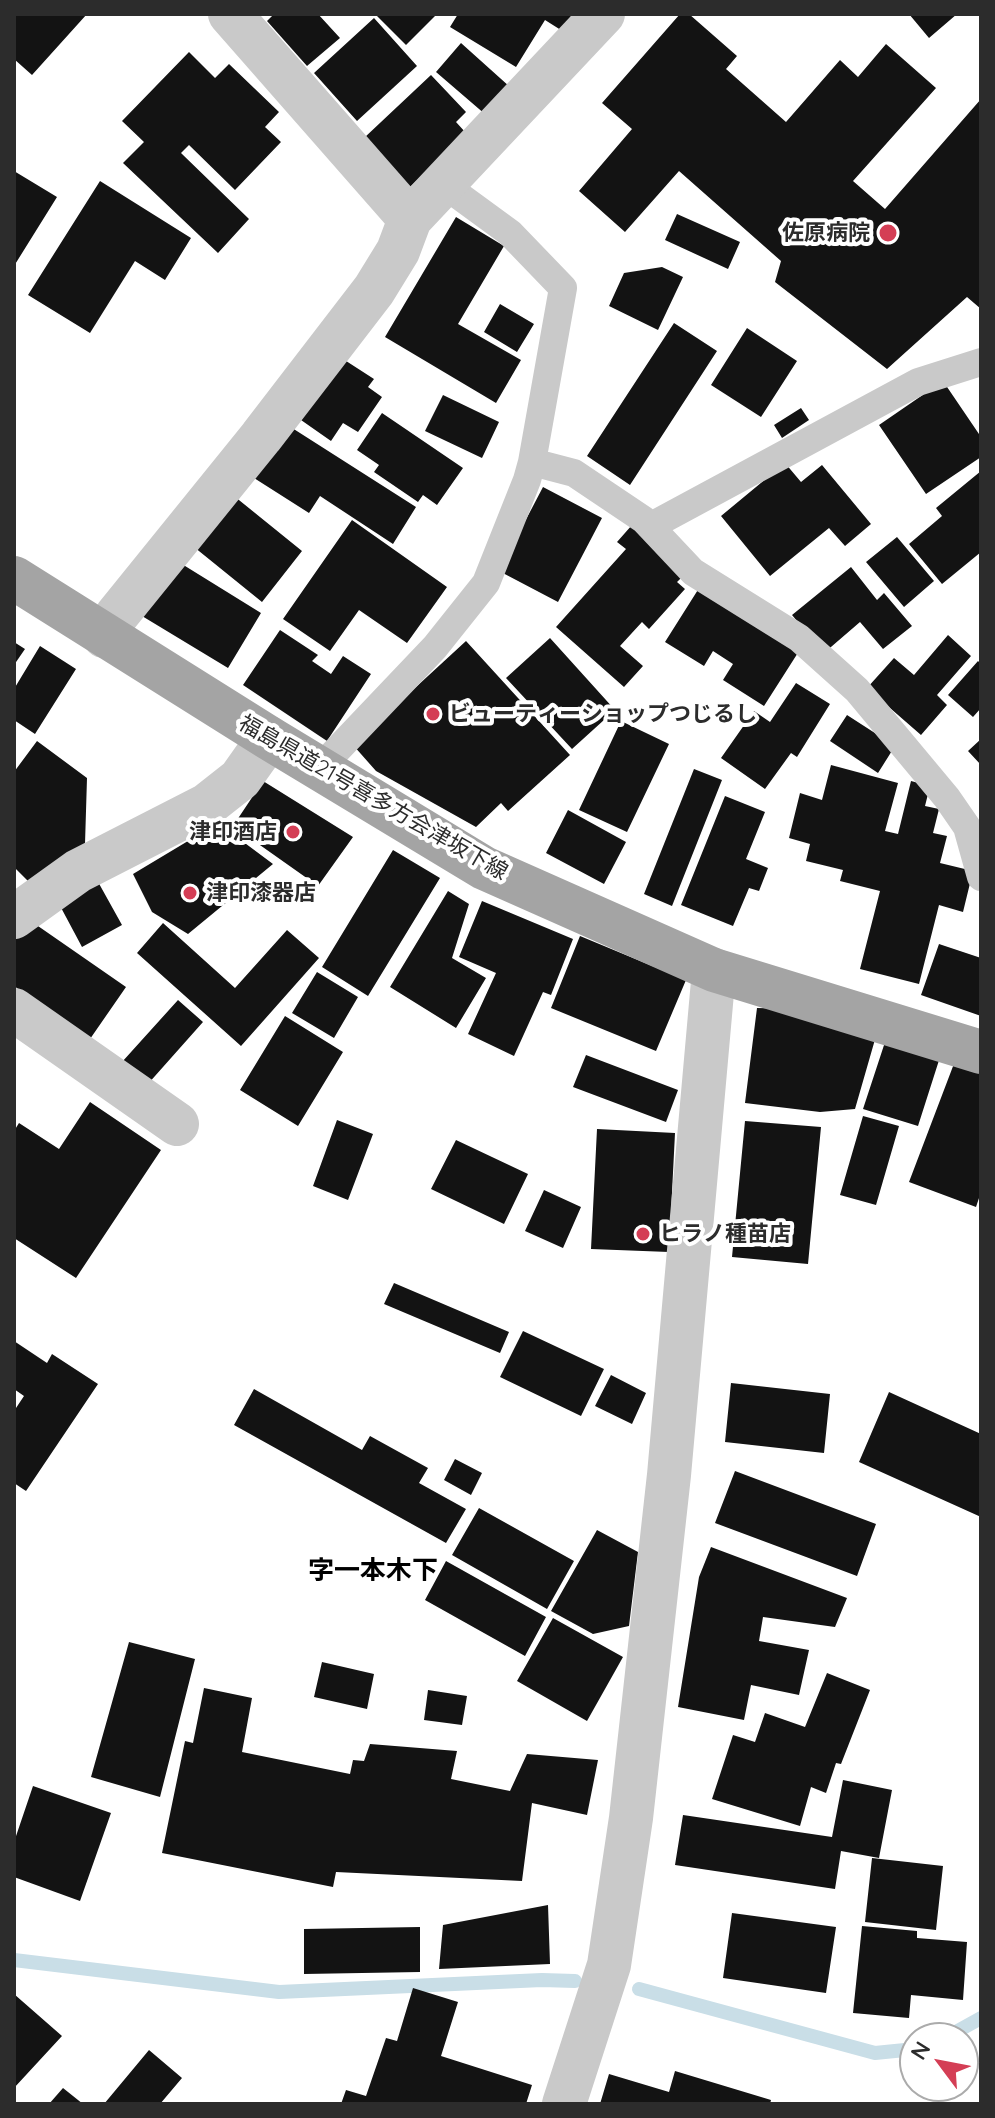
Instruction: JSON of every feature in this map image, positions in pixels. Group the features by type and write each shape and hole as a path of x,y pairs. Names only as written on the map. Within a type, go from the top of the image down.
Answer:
{"main road":[{"name":"福島県道21号喜多方会津坂下線","path":"14,578 484,868 714,970 981,1052"}],"street":[{"path":"230,14 410,219"},
{"path":"104,636 117,615 374,290 398,251 410,219 603,14"},
{"path":"14,917 78,871 207,805 240,779 269,738"},
{"path":"564,2104 609,1965 631,1818 669,1475 714,970"},
{"path":"14,1010 177,1124"}],"lane":[{"path":"319,769 435,647 486,583 532,462 563,288 510,233 443,184"},
{"path":"651,526 918,382 981,362"},
{"path":"532,462 574,473 651,526 693,572 799,638 857,690 947,798 967,827 981,877"}],"building":[{"path":"14,14 87,14 32,75 14,59"},
{"path":"274,14 318,14 340,38 307,66 267,21"},
{"path":"375,14 437,14 406,45"},
{"path":"458,14 575,14 564,32 545,20 516,67 450,27"},
{"path":"680,14 689,14 737,56 726,69 786,122 840,60 858,77 886,44 936,88 853,181 885,209 981,99 981,309 967,297 887,369 775,282 781,261 679,171 625,232 579,191 632,129 602,103"},
{"path":"909,14 957,14 929,38"},
{"path":"374,18 417,66 357,121 314,73"},
{"path":"461,43 510,87 486,115 436,72"},
{"path":"189,52 215,78 229,64 279,112 265,127 281,142 235,190 189,145 181,153 249,219 218,253 123,163 144,142 122,121"},
{"path":"431,75 466,112 456,122 466,133 410,187 364,138"},
{"path":"14,171 57,197 14,266"},
{"path":"100,181 191,238 165,280 135,261 90,333 28,295"},
{"path":"677,214 740,242 728,269 665,240"},
{"path":"456,217 504,246 458,324 521,360 496,403 385,337"},
{"path":"662,267 683,277 658,330 609,306 624,273"},
{"path":"500,304 534,324 517,352 484,332"},
{"path":"674,323 717,351 630,485 587,456"},
{"path":"747,328 797,361 761,417 711,385"},
{"path":"343,359 374,379 368,387 382,397 358,432 343,423 331,441 301,420"},
{"path":"943,381 981,437 981,457 926,494 879,425"},
{"path":"443,395 499,422 482,458 425,431"},
{"path":"801,408 809,420 782,438 774,425"},
{"path":"382,413 463,468 437,505 423,495 418,502 374,472 379,465 357,450"},
{"path":"289,426 416,507 393,544 320,496 309,513 254,478"},
{"path":"785,463 801,482 822,465 871,524 845,546 829,528 770,576 721,516"},
{"path":"981,471 981,552 942,584 909,544 942,516 936,508"},
{"path":"543,487 602,518 558,602 499,571"},
{"path":"234,496 302,551 262,602 194,547"},
{"path":"352,520 447,587 407,643 359,610 330,651 283,619"},
{"path":"632,525 686,573 677,582 685,589 649,629 642,622 620,646 643,666 624,687 556,627 626,549 617,542"},
{"path":"897,537 934,581 904,607 866,562"},
{"path":"177,561 261,613 228,668 142,616"},
{"path":"851,567 877,600 884,593 912,626 883,649 860,622 824,653 792,615"},
{"path":"701,585 801,648 764,706 723,680 733,664 713,651 704,666 665,642"},
{"path":"280,630 318,655 312,661 331,674 343,656 371,674 327,741 243,685"},
{"path":"948,635 971,656 937,695 947,705 921,735 867,688 894,658 914,675"},
{"path":"550,638 615,710 572,749 506,678"},
{"path":"466,641 570,755 508,811 501,803 476,827 376,771 353,745"},
{"path":"14,642 25,649 14,665"},
{"path":"40,646 76,669 35,734 14,720 14,689"},
{"path":"978,661 981,664 981,708 973,717 948,695"},
{"path":"796,683 830,704 797,757 791,753 765,789 721,758 754,711 770,722"},
{"path":"847,715 895,746 878,773 830,741"},
{"path":"621,721 669,744 627,832 579,810"},
{"path":"981,739 981,765 968,751"},
{"path":"37,741 87,778 85,844 29,882 14,867 14,772"},
{"path":"831,765 898,783 885,831 898,834 911,781 930,786 925,806 939,809 933,833 947,836 940,863 973,871 963,912 939,905 919,984 860,969 880,891 840,881 843,870 806,861 810,844 789,838 800,793 822,800"},
{"path":"694,769 722,780 672,906 644,894"},
{"name":"津印酒店","path":"263,781 353,837 318,886 233,826"},
{"path":"725,796 765,812 746,859 768,868 759,891 749,888 733,926 681,905"},
{"path":"568,810 626,842 604,884 546,853"},
{"name":"津印漆器店","path":"218,823 273,864 188,934 152,912 133,874"},
{"path":"393,850 440,878 368,996 322,967"},
{"path":"97,880 122,925 82,947 58,902"},
{"path":"448,891 469,904 452,958 486,978 456,1028 390,987"},
{"path":"482,901 573,939 551,995 543,992 514,1056 468,1034 496,973 459,957"},
{"path":"25,917 126,987 90,1039 14,986 14,933"},
{"path":"163,923 235,988 287,930 319,958 241,1046 137,953"},
{"path":"580,936 686,980 656,1051 551,1008"},
{"path":"939,944 981,958 981,1016 921,995"},
{"path":"317,972 358,997 334,1038 292,1013"},
{"path":"178,1000 203,1022 147,1085 122,1062"},
{"path":"757,1008 796,1009 876,1036 855,1109 820,1112 745,1103"},
{"path":"285,1016 343,1052 298,1126 240,1090"},
{"path":"887,1036 941,1054 918,1126 863,1109"},
{"path":"586,1055 678,1090 666,1122 573,1087"},
{"path":"955,1061 981,1071 981,1192 976,1207 909,1182"},
{"path":"90,1102 161,1150 76,1278 14,1238 14,1131 19,1123 59,1149"},
{"path":"863,1116 899,1126 876,1205 840,1195"},
{"path":"337,1120 373,1134 348,1200 313,1186"},
{"path":"745,1121 821,1127 808,1264 732,1257"},
{"path":"597,1129 675,1133 669,1252 591,1249"},
{"path":"456,1140 528,1174 504,1224 431,1189"},
{"path":"544,1190 581,1207 563,1248 525,1231"},
{"path":"394,1283 509,1332 500,1353 384,1304"},
{"path":"523,1331 604,1369 581,1416 500,1377"},
{"path":"14,1341 47,1363 52,1354 98,1384 26,1491 14,1483 14,1411 24,1396 14,1389"},
{"path":"611,1375 646,1393 632,1424 595,1406"},
{"path":"731,1383 830,1394 824,1453 725,1442"},
{"path":"254,1389 362,1450 370,1436 428,1468 419,1483 466,1509 446,1543 234,1425"},
{"path":"889,1392 981,1434 981,1517 859,1462"},
{"path":"455,1459 482,1473 471,1495 444,1480"},
{"path":"735,1471 876,1524 857,1576 715,1523"},
{"path":"479,1508 574,1561 547,1609 452,1555"},
{"path":"597,1530 638,1552 629,1626 593,1634 551,1611"},
{"path":"711,1547 847,1598 835,1627 763,1617 759,1641 809,1650 799,1695 751,1685 744,1720 678,1707 699,1577"},
{"path":"446,1561 546,1617 525,1656 425,1600"},
{"path":"553,1618 623,1657 587,1721 517,1681"},
{"path":"129,1642 195,1659 160,1797 91,1777"},
{"path":"322,1662 374,1674 367,1709 314,1697"},
{"path":"827,1673 870,1690 841,1764 836,1763 826,1793 811,1787 800,1826 712,1799 733,1735 755,1742 765,1713 805,1727"},
{"path":"204,1688 252,1698 242,1752 350,1774 353,1760 364,1761 370,1744 457,1751 451,1779 510,1791 527,1754 598,1760 587,1815 532,1803 522,1881 336,1872 333,1887 162,1853 185,1741 193,1743"},
{"path":"428,1690 467,1696 462,1725 424,1720"},
{"path":"843,1780 892,1790 879,1858 841,1851 835,1889 675,1865 683,1815 832,1837"},
{"path":"33,1786 111,1813 80,1901 14,1877 14,1842"},
{"path":"872,1858 943,1866 936,1930 865,1922"},
{"path":"548,1905 550,1964 439,1969 443,1925"},
{"path":"732,1913 836,1927 826,1993 723,1978"},
{"path":"862,1926 917,1931 917,1938 967,1942 963,2000 911,1995 909,2018 853,2013"},
{"path":"420,1927 420,1972 304,1974 304,1929"},
{"path":"413,1988 458,2002 441,2056 532,2085 526,2104 341,2104 346,2090 366,2096 386,2038 397,2041"},
{"path":"14,1994 62,2036 14,2088"},
{"path":"149,2050 182,2078 160,2104 104,2104"},
{"path":"675,2071 771,2100 770,2104 600,2104 609,2074 669,2092"},
{"path":"63,2088 83,2104 49,2104"}],"waterway":[{"path":"14,1960 279,1992 575,1981"},
{"path":"639,1989 875,2053 899,2051"},
{"path":"974,2022 981,2018"}],"place":[{"name":"佐原病院","path":"888,233"},
{"name":"ビューティーショップつじるし","path":"433,714"},
{"name":"津印酒店","path":"293,832"},
{"name":"津印漆器店","path":"190,893"},
{"name":"ヒラノ種苗店","path":"643,1234"}],"district":[{"name":"字一本木下","path":"373,1571"}]}
